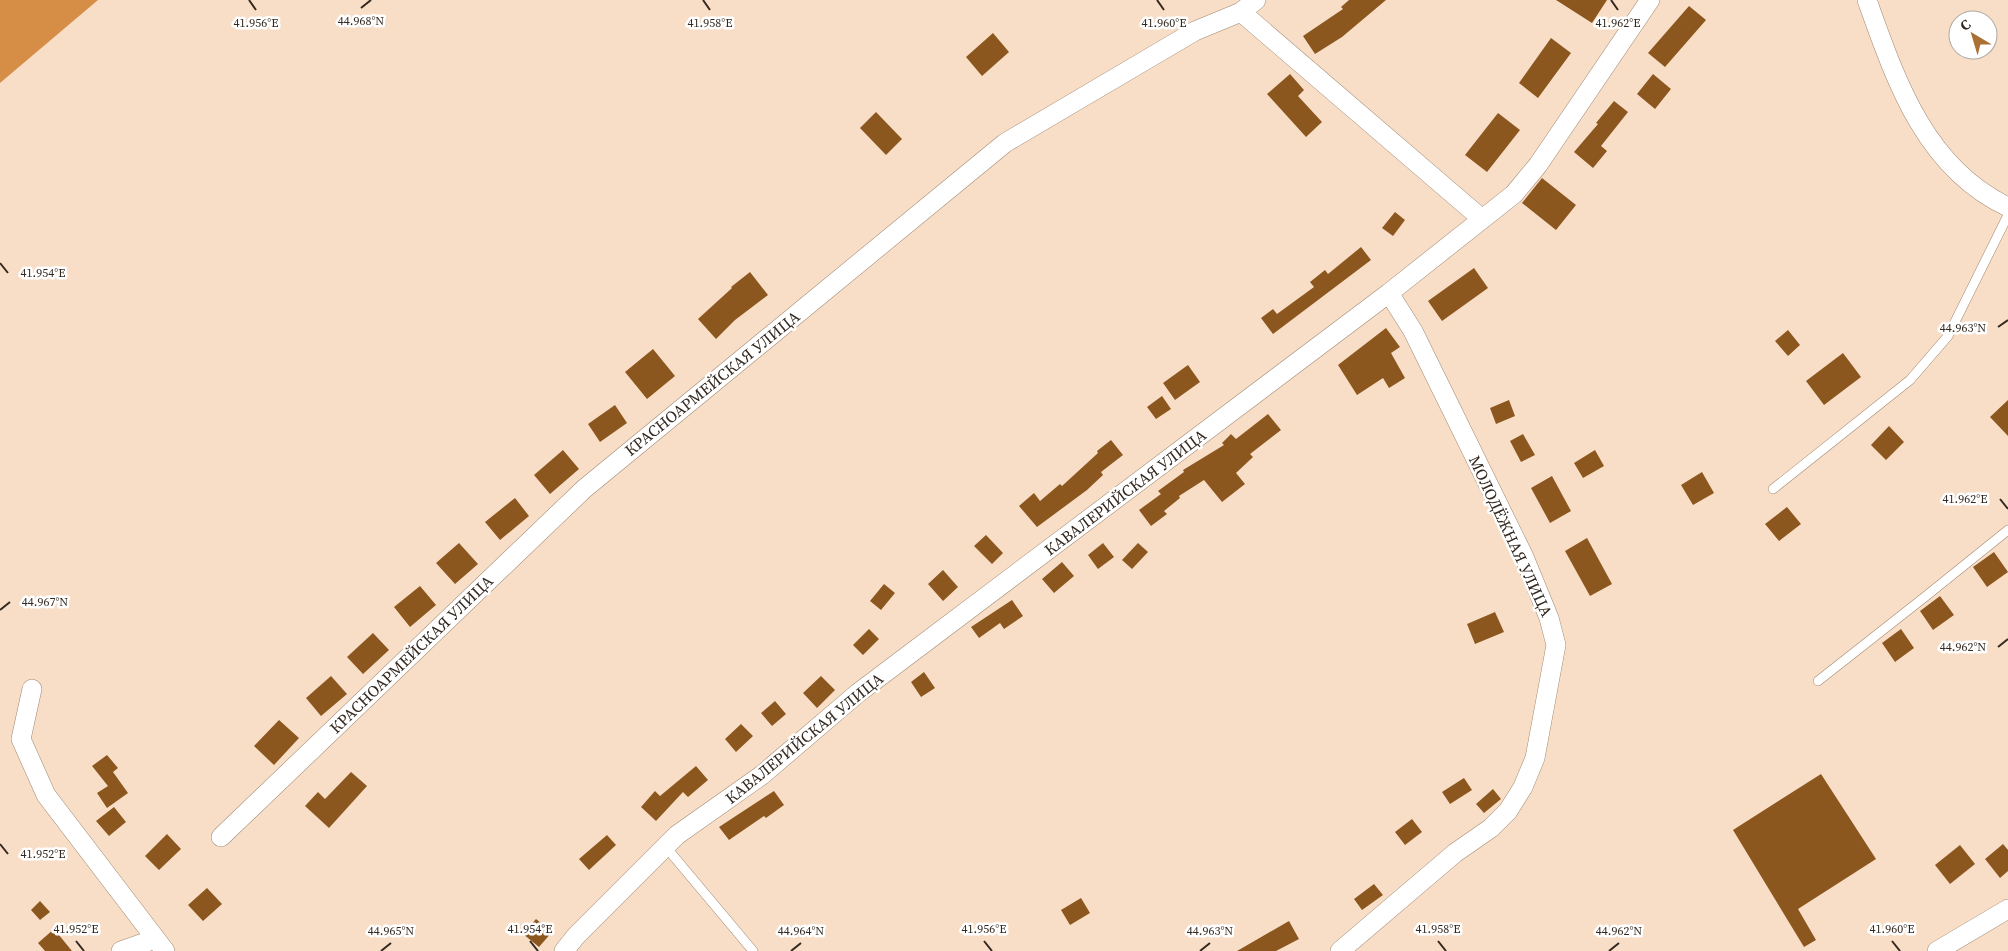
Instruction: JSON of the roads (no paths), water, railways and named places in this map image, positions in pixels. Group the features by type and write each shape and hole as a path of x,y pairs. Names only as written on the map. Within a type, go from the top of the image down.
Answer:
{"street":[{"name":"КРАСНОАРМЕЙСКАЯ УЛИЦА","path":"221,837 584,489 1005,143 1195,30 1241,12 1256,0"},
{"name":"КАВАЛЕРИЙСКАЯ УЛИЦА","path":"564,951 576,936 677,835 762,776 858,693 1389,292 1514,194 1538,165 1650,0"},
{"path":"1867,0 1892,66 1919,124 1938,152 1963,179 1987,197 2008,207"},
{"path":"1241,12 1482,219"},
{"name":"МОЛОДЁЖНАЯ УЛИЦА","path":"1340,951 1448,859 1491,828 1508,812 1523,787 1535,758 1556,644 1549,618 1524,557 1413,331 1389,292"},
{"path":"32,689 21,739 46,795 160,945 121,951"},
{"path":"1937,951 2008,909"}],"lane":[{"path":"1772,489 1910,380 1948,336 2008,215"},
{"path":"1818,681 2008,530"},
{"path":"665,846 752,951"}]}
